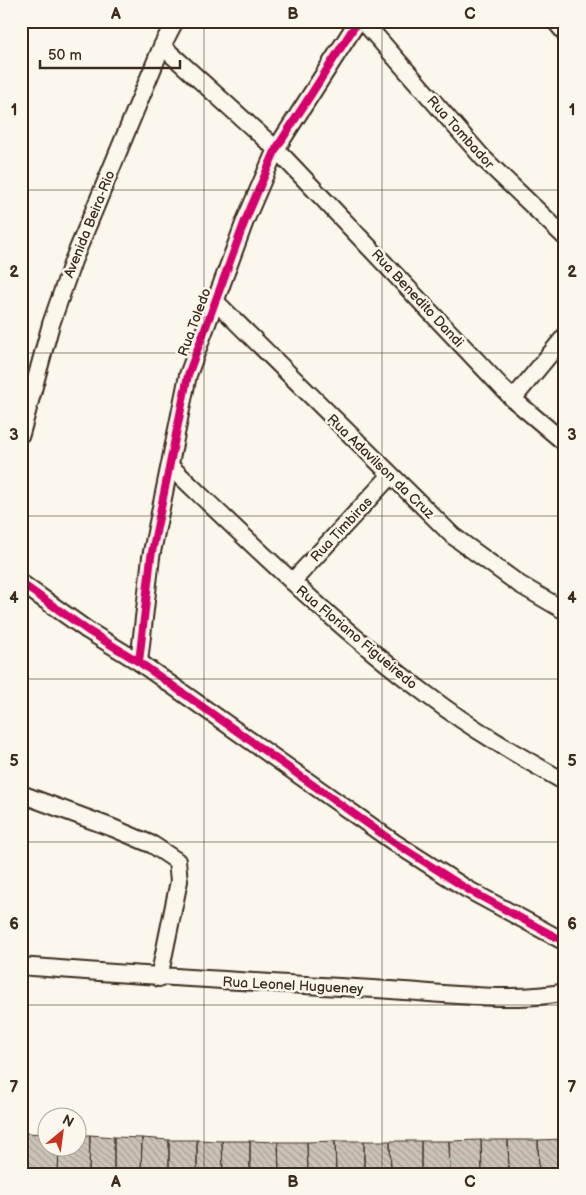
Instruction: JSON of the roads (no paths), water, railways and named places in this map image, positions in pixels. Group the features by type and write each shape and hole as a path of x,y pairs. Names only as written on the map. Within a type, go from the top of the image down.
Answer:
{"street":[{"name":"Avenida Beira-Rio","path":"21,434 51,324 73,261 162,46 175,21"},
{"name":"Rua Toledo","path":"139,662 151,557 188,375 215,301 276,149 358,21"},
{"name":"Rua Tombador","path":"364,21 483,158 565,237"},
{"path":"555,21 565,33"},
{"name":"Rua Benedito Dandi","path":"162,46 276,149 513,399 565,443"},
{"name":"Rua Adavilson da Cruz","path":"215,301 390,476 453,536 519,584 565,611"},
{"path":"513,399 565,336"},
{"name":"Rua Floriano Figueiredo","path":"170,466 292,582 431,698 522,757 565,782"},
{"name":"Rua Timbiras","path":"292,582 390,476"},
{"path":"21,583 87,630 139,662 395,843 466,889 565,942"},
{"path":"21,794 113,828 153,846 177,860 179,881 159,978"},
{"name":"Rua Leonel Hugueney","path":"21,966 159,978 509,996 565,992"}]}
